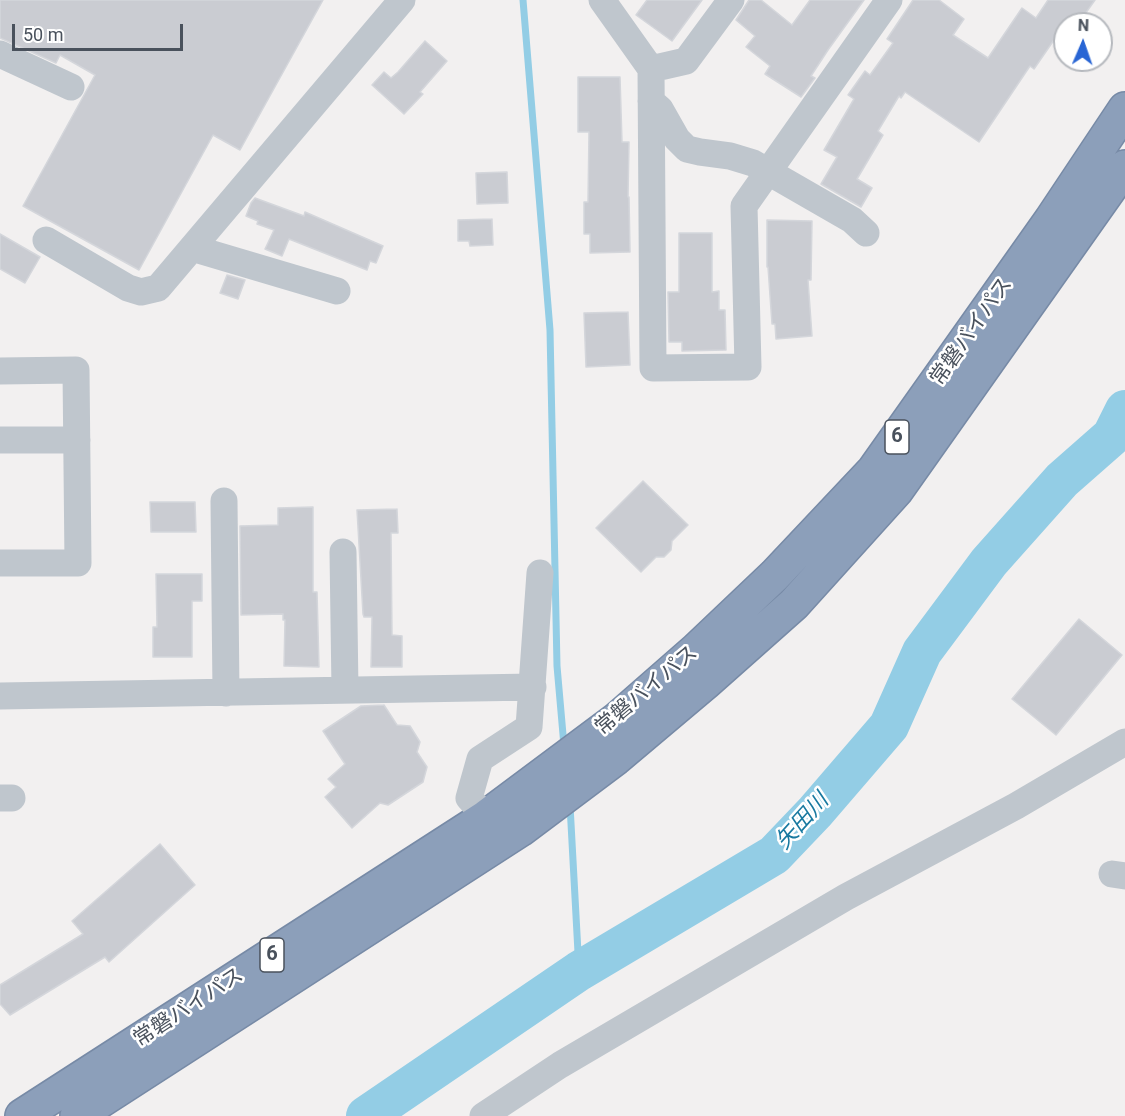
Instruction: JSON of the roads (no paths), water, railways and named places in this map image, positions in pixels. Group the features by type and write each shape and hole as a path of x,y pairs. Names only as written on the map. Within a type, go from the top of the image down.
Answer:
{"highway":[{"name":"常磐バイパス","path":"22,1116 486,817 616,720 696,650 776,575 874,470 1051,220 1125,109"},
{"name":"常磐バイパス","path":"76,1116 520,830 616,758 794,604 896,491 1125,167"}],"street":[{"path":"46,240 128,288 141,292 158,288 402,0"},
{"path":"651,69 686,61 731,0"},
{"path":"612,5 651,69 653,368 748,367 744,206 889,0"},
{"path":"0,54 71,87"},
{"path":"651,101 660,109 677,139 687,149 741,158 769,171 852,220 866,233"},
{"path":"192,248 337,291"},
{"path":"0,371 76,370 78,563 0,564"},
{"path":"0,440 77,440"},
{"path":"224,501 226,693"},
{"path":"343,552 345,690"},
{"path":"486,817 469,798 480,759 529,727 540,573"},
{"path":"0,696 533,687"},
{"path":"483,1116 560,1065 846,897 1016,806 1125,742"}],"waterway":[{"path":"523,0 550,330 557,666 564,746"},
{"name":"矢田川","path":"366,1116 579,971 774,855 815,812 889,726 922,652 989,562 1062,480 1112,436 1125,410"},
{"path":"570,805 579,971"}]}
